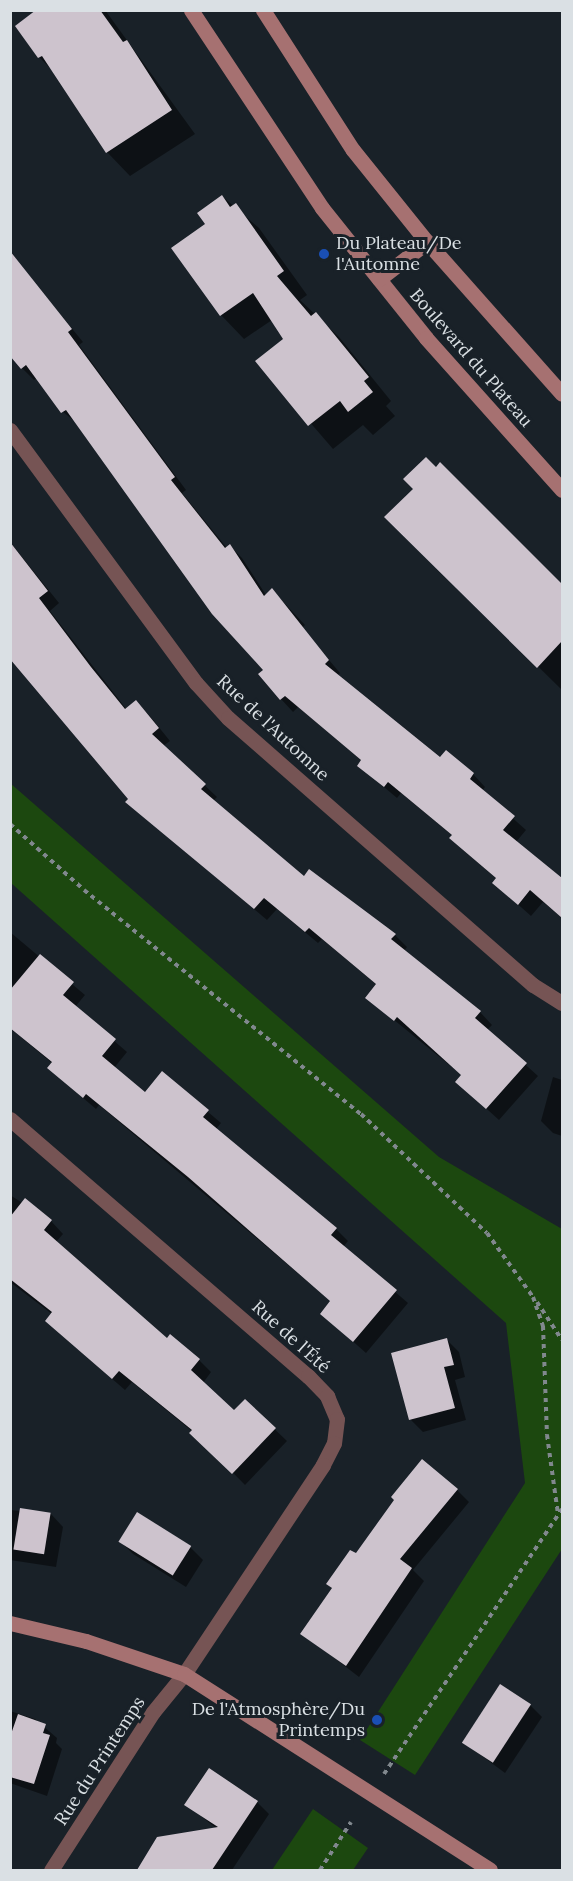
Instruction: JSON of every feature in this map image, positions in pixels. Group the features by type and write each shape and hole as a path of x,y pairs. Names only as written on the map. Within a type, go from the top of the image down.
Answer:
{"main road":[{"name":"Boulevard du Plateau","path":"191,10 284,154 379,279 473,393 562,489"},
{"path":"263,10 352,150 428,242 562,394"},
{"path":"379,279 428,242"},
{"path":"10,1623 86,1641 184,1674 490,1870"}],"street":[{"name":"Rue de l'Automne","path":"10,430 196,683 228,718 533,985 562,1003"},
{"name":"Rue de l'Été","path":"10,1119 308,1376 327,1396 337,1419 334,1443 323,1465 184,1674"},
{"name":"Rue du Printemps","path":"51,1870 153,1712 184,1674"}],"path":[{"path":"10,824 84,890 369,1121 487,1233 562,1340"},
{"path":"533,1297 545,1343 546,1435 558,1514"},
{"path":"379,1783 562,1509"},
{"path":"320,1870 351,1822"}],"green space":[{"path":"10,783 439,1157 562,1229 562,1549 415,1775 360,1740 525,1483 506,1323 11,883"},
{"path":"313,1809 368,1848 353,1870 272,1870"}],"building":[{"path":"36,10 100,10 123,42 127,40 172,110 106,153 42,56 38,58 15,26"},
{"path":"222,195 230,207 236,203 284,271 277,276 311,316 316,312 369,377 364,381 373,392 348,412 340,401 308,426 255,361 283,339 253,293 220,316 171,248 205,224 197,213"},
{"path":"10,251 72,329 68,332 175,477 171,480 225,548 230,544 264,596 272,588 329,660 325,664 440,757 446,750 474,773 470,779 515,816 503,830 562,878 562,918 530,890 518,905 492,883 496,878 449,838 452,835 388,782 384,787 357,766 361,760 285,696 280,700 258,674 263,670 212,614 66,410 61,413 26,365 21,369 10,356"},
{"path":"426,457 436,467 440,462 562,584 562,641 537,668 384,517 413,489 403,479"},
{"path":"10,542 48,591 39,598 91,667 125,709 136,700 159,728 152,734 206,784 201,789 304,876 309,869 396,934 391,939 481,1011 475,1018 527,1063 486,1109 455,1082 461,1075 397,1017 394,1021 365,998 376,984 309,928 305,932 264,898 254,909 125,802 128,799 10,659"},
{"path":"40,954 74,982 63,995 116,1039 102,1056 145,1092 162,1071 209,1110 203,1117 337,1228 331,1235 397,1290 353,1342 320,1314 330,1301 188,1177 86,1094 83,1098 47,1068 52,1062 10,1028 10,990"},
{"path":"25,1198 52,1220 44,1230 167,1338 170,1334 200,1359 191,1370 234,1410 245,1399 276,1428 232,1474 189,1433 192,1430 119,1371 112,1379 45,1321 52,1312 10,1279 10,1217"},
{"path":"447,1338 454,1365 444,1367 455,1408 409,1420 391,1353"},
{"path":"422,1459 458,1489 400,1559 412,1568 346,1666 300,1634 332,1588 326,1584 350,1550 356,1553 394,1500 391,1497"},
{"path":"20,1508 51,1513 44,1554 13,1549"},
{"path":"137,1512 191,1546 173,1576 118,1542"},
{"path":"500,1684 531,1704 493,1763 462,1743"},
{"path":"18,1714 46,1724 43,1733 50,1735 34,1784 10,1777 10,1737"},
{"path":"209,1768 258,1801 212,1870 137,1870 157,1837 218,1827 184,1805"}],"place":[{"name":"Du Plateau/De l'Automne","path":"324,254"},
{"name":"De l'Atmosphère/Du Printemps","path":"377,1720"}]}
